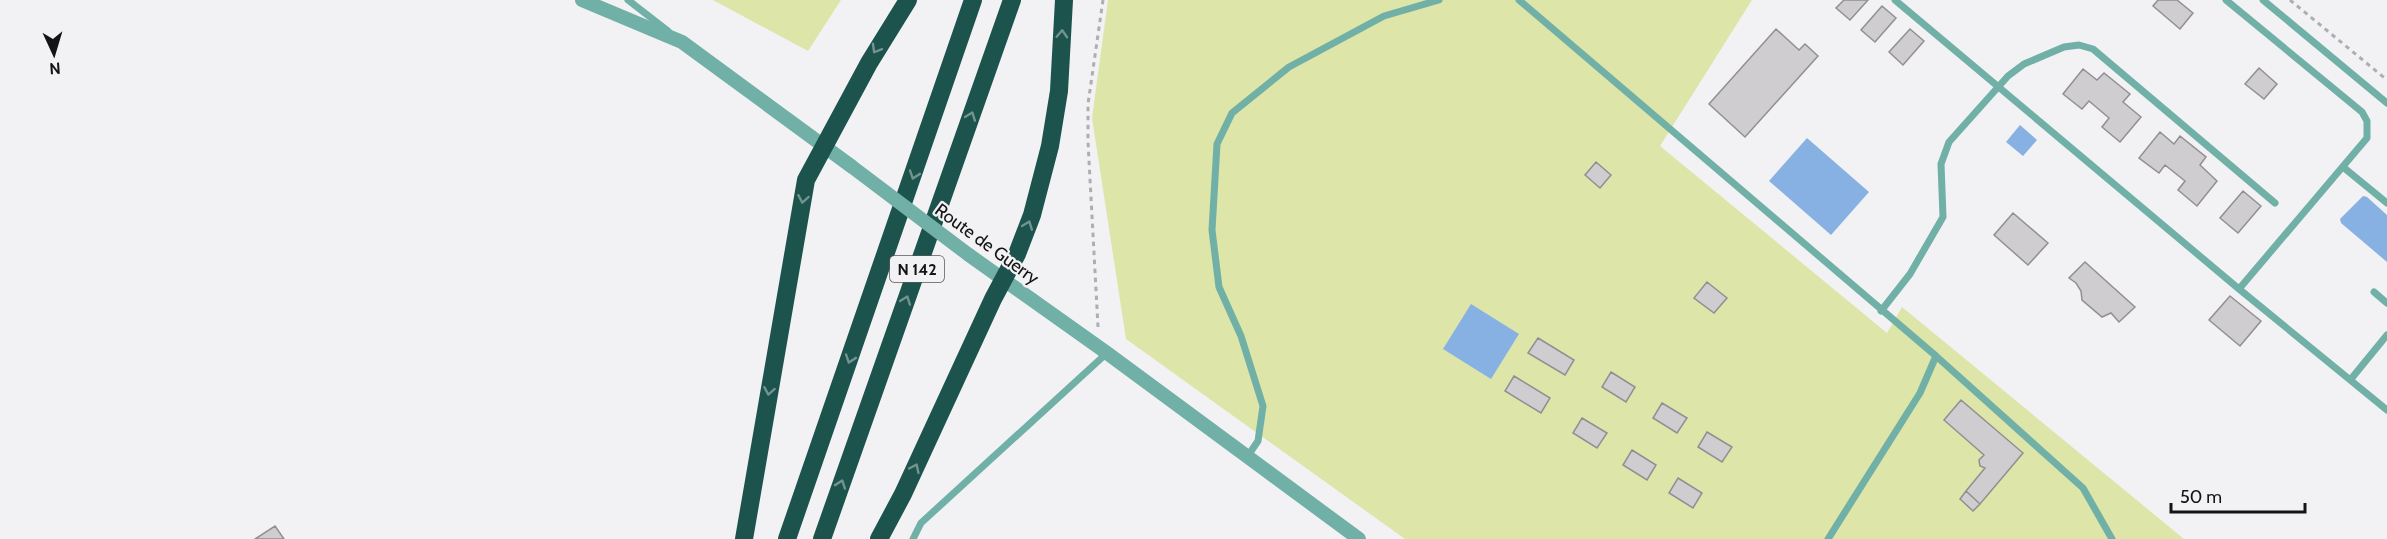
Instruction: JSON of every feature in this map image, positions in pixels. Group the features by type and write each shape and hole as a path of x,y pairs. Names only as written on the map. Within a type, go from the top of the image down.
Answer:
{"highway":[{"path":"744,539 806,180 868,63 908,0"},
{"name":"N 142","path":"788,539 974,0"},
{"name":"N 142","path":"822,539 1012,0"},
{"path":"879,539 1017,254 1032,215 1050,146 1059,91 1064,0"}],"street":[{"name":"Route de Guerry","path":"582,0 682,42 969,255 1005,278 1359,539"}],"lane":[{"path":"628,0 682,42"},
{"path":"1247,457 1258,441 1263,406 1240,336 1219,287 1212,230 1217,144 1232,113 1290,67 1384,16 1439,0"},
{"path":"1519,0 1936,356 2084,488 2112,539"},
{"path":"1895,0 2387,410"},
{"path":"2226,0 2362,112 2367,121 2367,138 2239,289"},
{"path":"2263,0 2387,103"},
{"path":"1881,310 1910,274 1943,217 1941,164 1949,142 1999,86 2024,64 2064,47 2079,45 2093,50 2275,203"},
{"path":"2343,166 2387,203"},
{"path":"2374,292 2387,303"},
{"path":"2351,379 2387,334"},
{"path":"913,539 921,523 1103,350"},
{"path":"1828,539 1920,393 1936,356"}],"path":[{"path":"1103,0 1088,104 1088,142 1103,350"},
{"path":"2290,0 2387,80"}],"green space":[{"path":"713,0 841,0 808,51"},
{"path":"1108,0 1752,0 1660,146 1887,333 1902,307 2184,539 1405,539 1126,339 1092,118"}],"water":[{"path":"2020,125 2037,140 2023,156 2006,142"},
{"path":"1807,138 1869,192 1831,235 1769,181"},
{"path":"2363,196 2387,215 2387,262 2341,223 2340,219"},
{"path":"1471,304 1519,334 1491,379 1443,349"}],"building":[{"path":"1844,0 1868,0 1850,20 1836,8"},
{"path":"2158,0 2177,0 2193,13 2180,29 2153,6"},
{"path":"1882,6 1896,18 1875,42 1861,30"},
{"path":"1776,29 1799,50 1805,44 1818,56 1745,137 1709,104"},
{"path":"1910,29 1924,41 1903,65 1889,52"},
{"path":"2259,68 2277,84 2264,99 2245,84"},
{"path":"2083,69 2097,80 2104,73 2130,94 2123,102 2141,117 2120,142 2102,127 2109,118 2089,101 2082,109 2063,94"},
{"path":"2160,132 2174,144 2180,136 2206,157 2200,165 2217,181 2197,206 2178,190 2185,181 2165,165 2159,173 2139,158"},
{"path":"1596,162 1611,175 1600,188 1585,175"},
{"path":"2243,191 2261,206 2238,233 2220,218"},
{"path":"2013,213 2048,243 2028,265 1994,235"},
{"path":"2085,262 2135,307 2119,322 2111,313 2102,317 2082,300 2081,291 2069,278"},
{"path":"1707,282 1727,298 1714,313 1694,298"},
{"path":"2230,296 2261,321 2240,346 2209,320"},
{"path":"1538,338 1574,360 1565,375 1528,353"},
{"path":"1611,372 1635,387 1626,402 1602,387"},
{"path":"1514,376 1550,398 1541,413 1505,391"},
{"path":"1961,400 2023,453 1980,504 1966,491 1985,468 1980,466 1979,460 1984,455 1944,420"},
{"path":"1662,403 1687,418 1677,433 1653,418"},
{"path":"1582,418 1607,433 1597,448 1573,433"},
{"path":"1707,432 1732,447 1722,462 1698,447"},
{"path":"1632,450 1656,465 1647,480 1623,465"},
{"path":"1678,478 1702,493 1693,508 1669,493"},
{"path":"1966,491 1980,504 1973,511 1960,499"},
{"path":"275,526 284,539 255,539"}]}
